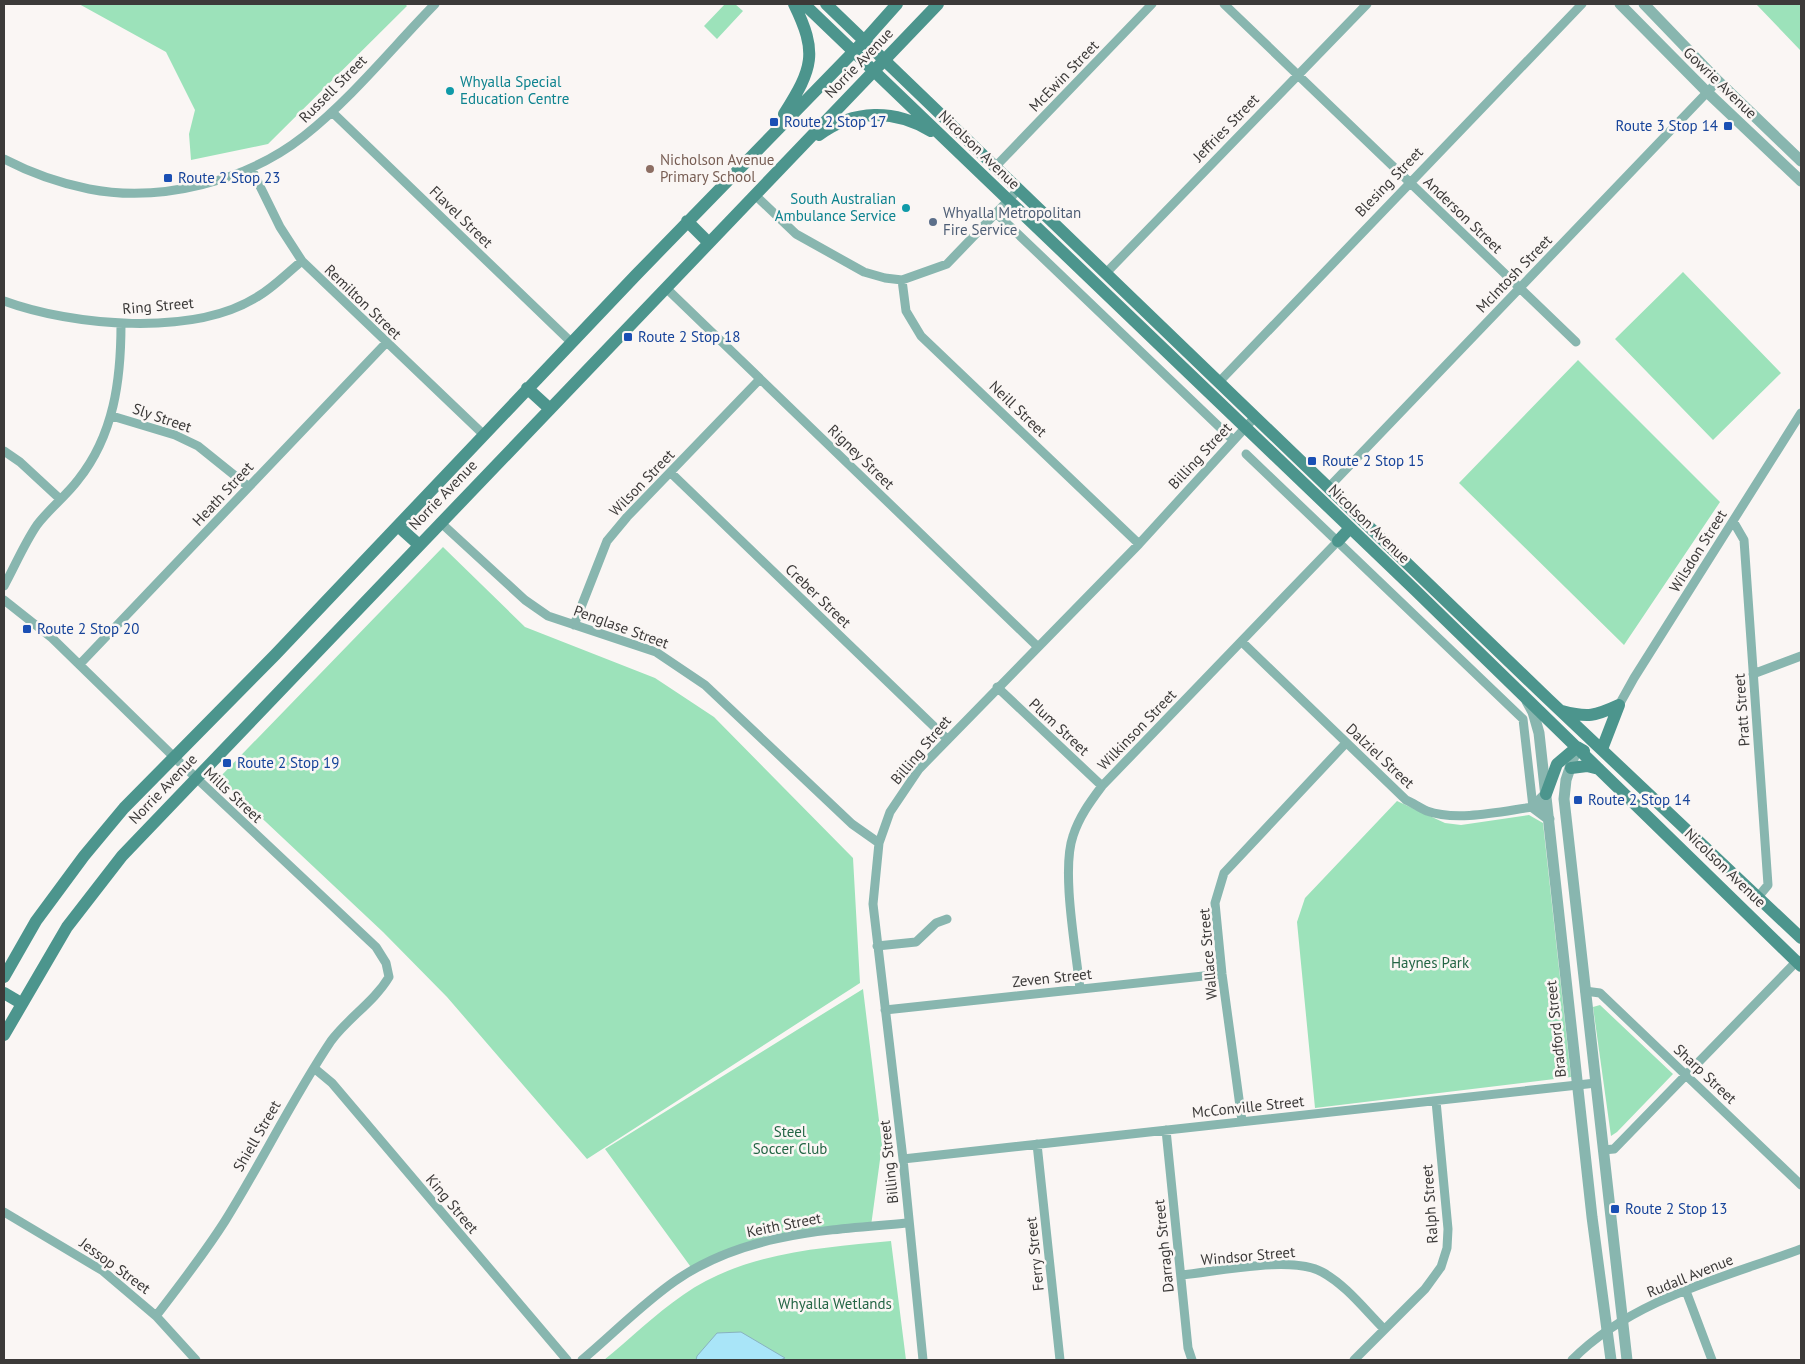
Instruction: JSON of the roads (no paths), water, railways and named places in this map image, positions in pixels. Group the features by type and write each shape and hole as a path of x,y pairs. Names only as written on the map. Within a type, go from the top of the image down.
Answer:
{"main road":[{"path":"769,137 803,83 808,68 807,33 794,4"},
{"name":"Nicolson Avenue","path":"804,4 1800,962"},
{"name":"Nicolson Avenue","path":"826,4 1424,580 1801,938"},
{"name":"Norrie Avenue","path":"4,977 36,921 84,856 124,808 275,655 527,388 897,4"},
{"name":"Norrie Avenue","path":"4,1035 67,927 122,856 418,544 938,4"},
{"path":"794,155 822,133 848,118 878,113 920,125 946,140"},
{"path":"687,221 709,243"},
{"path":"527,388 550,409"},
{"path":"398,526 418,544"},
{"path":"1338,541 1350,528"},
{"path":"1415,590 1424,580"},
{"path":"1548,698 1557,714 1574,732 1577,748"},
{"path":"1560,710 1582,716 1596,716 1619,705"},
{"path":"1602,749 1619,705"},
{"path":"1577,748 1616,763"},
{"path":"1546,794 1557,764 1577,748"},
{"path":"1571,768 1587,766 1599,769"},
{"path":"1684,852 1696,839"},
{"path":"4,993 21,1003"}],"street":[{"name":"Russell Street","path":"4,160 56,181 91,190 134,192 193,186 251,168 303,137 332,112 434,4"},
{"name":"McEwin Street","path":"996,166 1152,4"},
{"name":"Anderson Street","path":"1224,4 1576,342"},
{"name":"Jeffries Street","path":"1106,273 1367,4"},
{"name":"Blesing Street","path":"1219,382 1582,4"},
{"name":"Gowrie Avenue","path":"1620,4 1707,92 1801,181"},
{"name":"Gowrie Avenue","path":"1644,4 1718,81 1801,161"},
{"name":"McIntosh Street","path":"1329,487 1718,81"},
{"name":"Flavel Street","path":"332,112 572,342"},
{"name":"Remilton Street","path":"251,168 280,227 302,261 484,435"},
{"path":"755,195 796,234 864,272 885,278 902,280 947,264 1019,189"},
{"path":"996,213 1233,440"},
{"name":"Ring Street","path":"4,301 59,316 120,324 188,319 227,311 257,297 302,261"},
{"name":"Neill Street","path":"902,280 906,311 921,336 1139,544"},
{"name":"Rigney Street","path":"666,288 1037,646"},
{"path":"4,586 38,525 78,480 93,459 112,416 121,364 120,324"},
{"name":"Heath Street","path":"80,664 386,343"},
{"name":"Wilson Street","path":"574,625 607,541 760,378"},
{"name":"Wilsdon Street","path":"1619,705 1801,413"},
{"name":"Sly Street","path":"112,416 175,435 198,446 249,487"},
{"name":"Billing Street","path":"923,1360 903,1159 873,904 879,843 890,812 919,769 1037,646 1139,544 1255,416"},
{"path":"4,451 20,462 60,499"},
{"path":"1246,454 1523,719 1533,807 1549,819"},
{"name":"Creber Street","path":"671,473 947,739"},
{"name":"Pratt Street","path":"1733,521 1744,540 1768,885 1758,897"},
{"name":"Penglase Street","path":"440,522 525,600 548,616 656,652 705,684 852,824 879,843"},
{"name":"Wilkinson Street","path":"1080,989 1068,865 1073,836 1086,807 1102,786 1338,541"},
{"name":"Mills Street","path":"4,600 29,618 80,664 174,757 376,947 386,962 389,977"},
{"name":"Dalziel Street","path":"1242,642 1391,788 1406,800 1428,811 1448,815 1490,814 1533,807"},
{"path":"1753,674 1801,656"},
{"name":"Plum Street","path":"997,687 1102,786"},
{"name":"Bradford Street","path":"1525,697 1533,712 1539,733 1592,1217 1611,1360"},
{"name":"Wallace Street","path":"1242,1121 1222,974 1215,903 1224,873 1346,743"},
{"path":"1577,748 1566,780 1564,799 1610,1216 1628,1360"},
{"path":"1533,807 1546,794"},
{"path":"878,946 916,942 936,923 947,919"},
{"path":"1603,1150 1614,1149 1800,962"},
{"name":"Zeven Street","path":"885,1010 1222,974"},
{"name":"Shiell Street","path":"156,1316 199,1261 226,1219 275,1130 333,1040 382,989 389,977"},
{"name":"Sharp Street","path":"1585,990 1600,993 1801,1185"},
{"name":"King Street","path":"314,1068 332,1083 567,1360"},
{"name":"McConville Street","path":"903,1159 1596,1082"},
{"name":"Ralph Street","path":"1354,1360 1425,1289 1441,1267 1447,1248 1448,1229 1436,1101"},
{"name":"Darragh Street","path":"1166,1130 1188,1348 1192,1360"},
{"name":"Ferry Street","path":"1037,1144 1060,1360"},
{"name":"Jessop Street","path":"4,1212 103,1271 156,1316 196,1360"},
{"path":"1592,1217 1610,1216"},
{"name":"Keith Street","path":"582,1360 674,1282 725,1253 763,1240 798,1233 908,1223"},
{"name":"Rudall Avenue","path":"1572,1360 1606,1333 1657,1302 1801,1249"},
{"name":"Windsor Street","path":"1181,1276 1281,1264 1303,1265 1320,1271 1334,1280 1384,1329"},
{"path":"1686,1291 1712,1360"}],"water":[{"path":"741,1332 785,1358 780,1360 696,1360 697,1356 717,1333"}],"place":[{"name":"Whyalla Special Education Centre","path":"450,91"},
{"name":"Route 2 Stop 17","path":"774,122"},
{"name":"Route 3 Stop 14","path":"1728,126"},
{"name":"Nicholson Avenue Primary School","path":"650,169"},
{"name":"Route 2 Stop 23","path":"168,178"},
{"name":"South Australian Ambulance Service","path":"906,208"},
{"name":"Whyalla Metropolitan Fire Service","path":"933,222"},
{"name":"Route 2 Stop 18","path":"628,337"},
{"name":"Route 2 Stop 15","path":"1312,461"},
{"name":"Route 2 Stop 20","path":"27,629"},
{"name":"Route 2 Stop 19","path":"227,763"},
{"name":"Route 2 Stop 14","path":"1578,800"},
{"name":"Route 2 Stop 13","path":"1615,1209"}],"park label":[{"name":"Haynes Park","path":"1430,963"},
{"name":"Steel Soccer Club","path":"790,1140"},
{"name":"Whyalla Wetlands","path":"835,1304"}]}
